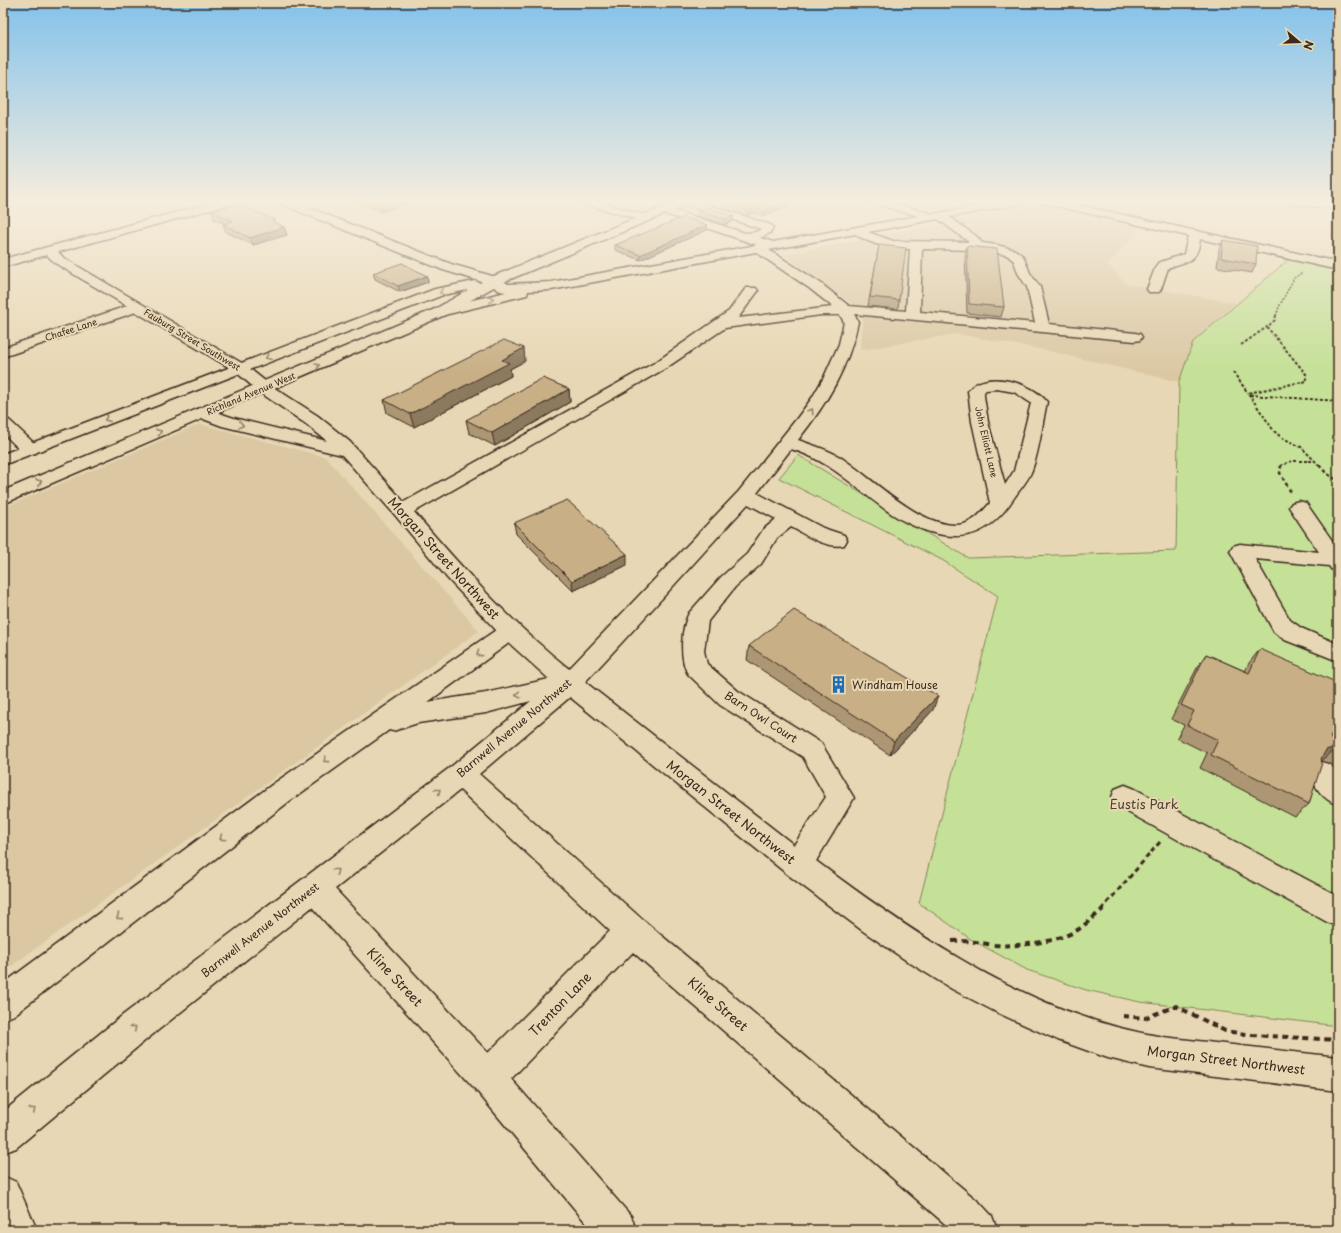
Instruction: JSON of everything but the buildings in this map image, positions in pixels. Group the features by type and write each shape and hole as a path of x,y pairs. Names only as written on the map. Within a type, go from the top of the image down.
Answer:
{"street":[{"path":"3,263 23,258"},
{"name":"Fauburg Street Southwest","path":"57,258 75,270 240,368 264,388 312,420 347,451"},
{"path":"421,258 447,268 494,280 505,288 539,288"},
{"name":"Richland Avenue West","path":"3,498 437,314 494,280 549,258"},
{"path":"407,304 428,306 437,314 539,288 711,258"},
{"path":"772,258 814,285 844,309"},
{"path":"913,314 917,258"},
{"path":"1017,258 1024,275 1032,283 1043,327"},
{"path":"1154,289 1162,266 1188,258"},
{"path":"1299,258 1338,266"},
{"name":"Richland Avenue West","path":"3,460 407,304 440,292 494,280"},
{"path":"402,510 661,365 734,314 751,290"},
{"name":"Chafee Lane","path":"3,353 138,307"},
{"path":"721,324 844,309 913,314 1135,337"},
{"name":"Barnwell Avenue Northwest","path":"3,1135 135,1027 461,774 570,683 746,495 820,399 832,377 846,344 851,322 844,309"},
{"name":"John Elliott Lane","path":"788,442 812,450 831,460 901,513 935,527 951,531 967,529 978,525 1000,504 1023,471 1039,402 1032,395 1021,389 1006,385 990,384 981,386 976,391 980,422 1000,504"},
{"path":"204,414 228,422 347,451"},
{"path":"3,424 30,449"},
{"name":"Morgan Street Northwest","path":"347,451 402,510 455,574 510,631 537,656 797,865 864,915 911,947 962,978 1017,1006 1063,1026 1109,1042 1156,1053 1338,1074"},
{"path":"746,495 837,540"},
{"path":"1299,507 1337,561"},
{"name":"Barn Owl Court","path":"786,516 786,521 770,534 754,559 728,582 697,619 693,651 696,668 729,698 812,750 841,798 797,865"},
{"path":"1337,561 1240,551 1282,626 1293,634 1338,653"},
{"path":"3,1004 282,792 510,631"},
{"path":"353,741 374,729 418,713 486,703 570,683"},
{"path":"1322,773 1328,784 1338,793"},
{"name":"Kline Street","path":"461,774 632,931 966,1217 978,1230"},
{"path":"1125,797 1338,912"},
{"name":"Kline Street","path":"314,888 488,1078 617,1230"},
{"name":"Trenton Lane","path":"488,1078 632,931"},
{"path":"3,1195 18,1230"}],"path":[{"path":"1241,345 1275,320 1279,307 1294,278 1300,273 1308,271"},
{"path":"1249,394 1307,380 1306,374 1267,327"},
{"path":"1233,372 1274,431 1281,437 1301,447 1327,474 1338,480"},
{"path":"1249,394 1338,401"},
{"path":"1299,507 1280,473 1280,466 1287,461 1314,460"},
{"path":"948,941 962,940 996,945 1020,945 1052,940 1078,930 1103,909 1159,844 1171,822"},
{"path":"1117,1015 1145,1018 1176,1006 1224,1030 1252,1035 1338,1040"}],"shaded area":[{"path":"788,258 1115,258 1108,265 1126,284 1236,303 1193,342 1179,382 1045,350 957,334 860,350 863,312"},
{"path":"200,424 326,457 479,631 3,972 3,508"}],"green space":[{"name":"Eustis Park","path":"1289,259 1338,270 1338,1026 1140,1002 1086,990 1027,970 972,940 919,903 998,596 942,560 779,478 798,455 968,558 1176,551 1179,382 1193,342"}],"place":[{"name":"Windham House","path":"839,685"}]}
